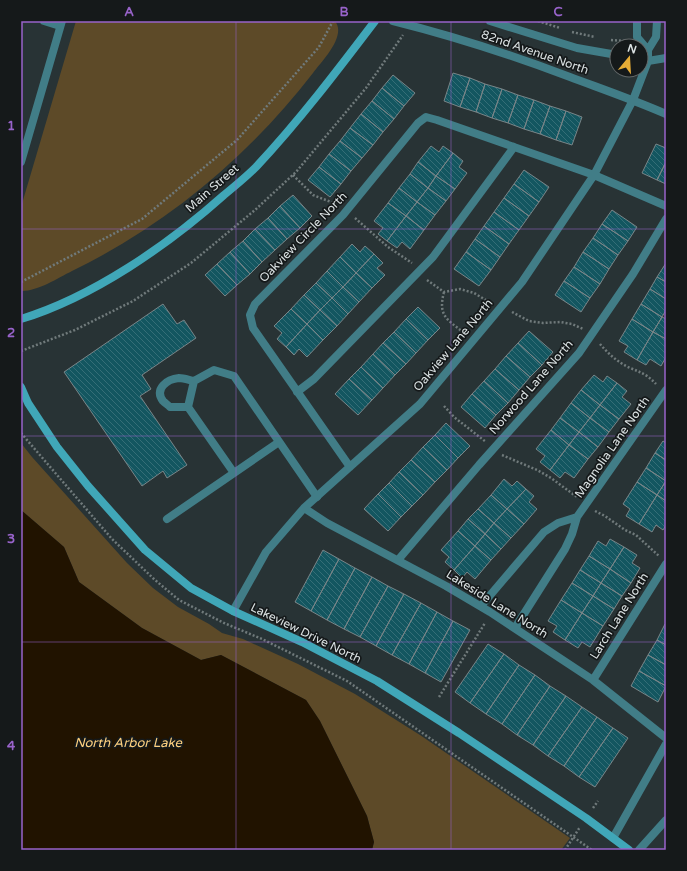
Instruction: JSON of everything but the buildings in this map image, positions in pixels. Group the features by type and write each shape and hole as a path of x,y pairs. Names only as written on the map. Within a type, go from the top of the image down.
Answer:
{"street":[{"path":"21,162 61,24 44,21"},
{"name":"Main Street","path":"21,319 34,315 97,286 149,254 206,211 254,168 283,138 314,101 375,21"},
{"name":"82nd Avenue North","path":"393,21 464,40 512,55 633,100 666,114"},
{"name":"82nd Avenue North","path":"490,21 577,48 609,54"},
{"path":"637,21 638,38"},
{"path":"649,48 656,37 656,21"},
{"path":"649,60 666,58"},
{"name":"Oakview Lane North","path":"233,611 266,552 304,508 420,404 522,282 594,175 633,100 640,78"},
{"name":"Oakview Circle North","path":"350,467 253,328 250,314 255,304 347,211 418,123 426,117 594,175 666,206"},
{"path":"297,392 314,379 433,257 514,147"},
{"name":"Norwood Lane North","path":"398,560 494,448 579,353 633,274 666,219"},
{"path":"188,407 170,407 163,400 160,392 163,384 170,379 181,378 194,381 214,370 234,376 316,497"},
{"path":"194,381 188,407 234,473"},
{"name":"Lakeview Drive North","path":"21,387 28,403 57,447 88,486 145,550 191,588 233,611 302,642 376,681 459,733 629,850"},
{"name":"Magnolia Lane North","path":"515,628 566,549 577,517 666,390"},
{"path":"167,519 279,442"},
{"name":"Lakeside Lane North","path":"304,508 481,606 593,680 666,738"},
{"path":"481,606 544,532 558,523 577,517"},
{"name":"Larch Lane North","path":"593,680 664,562"},
{"path":"613,838 666,744"},
{"path":"639,850 666,820"}],"path":[{"path":"21,282 142,219 237,140 319,47 333,21"},
{"path":"538,21 564,30"},
{"path":"21,351 76,330 133,301 191,263 255,210 293,175 366,88 409,25"},
{"path":"571,32 602,39"},
{"path":"293,175 312,195 338,205 347,211 388,248 421,270 426,279 444,292 460,289 474,293 501,308"},
{"path":"444,292 441,304 444,315 462,332"},
{"path":"444,406 454,417 502,456 538,470 587,503 594,511 636,535 664,562"},
{"path":"439,697 486,623"},
{"path":"422,732 592,850"},
{"path":"564,850 574,838"}],"shaded area":[{"path":"76,21 335,21 338,27 338,34 336,41 327,55 288,103 234,160 204,186 173,210 107,253 48,284 35,289 21,291 21,207"},
{"path":"21,443 127,563 153,588 178,607 222,633 243,639 298,664 355,694 420,735 570,838 561,850 372,850 374,842 367,816 320,721 306,700 221,655 201,660 142,628 79,582 64,547 21,510"}],"water":[{"name":"North Arbor Lake","path":"21,510 64,547 79,582 142,628 201,660 221,655 306,700 320,721 367,816 374,842 372,850 21,850"}]}
